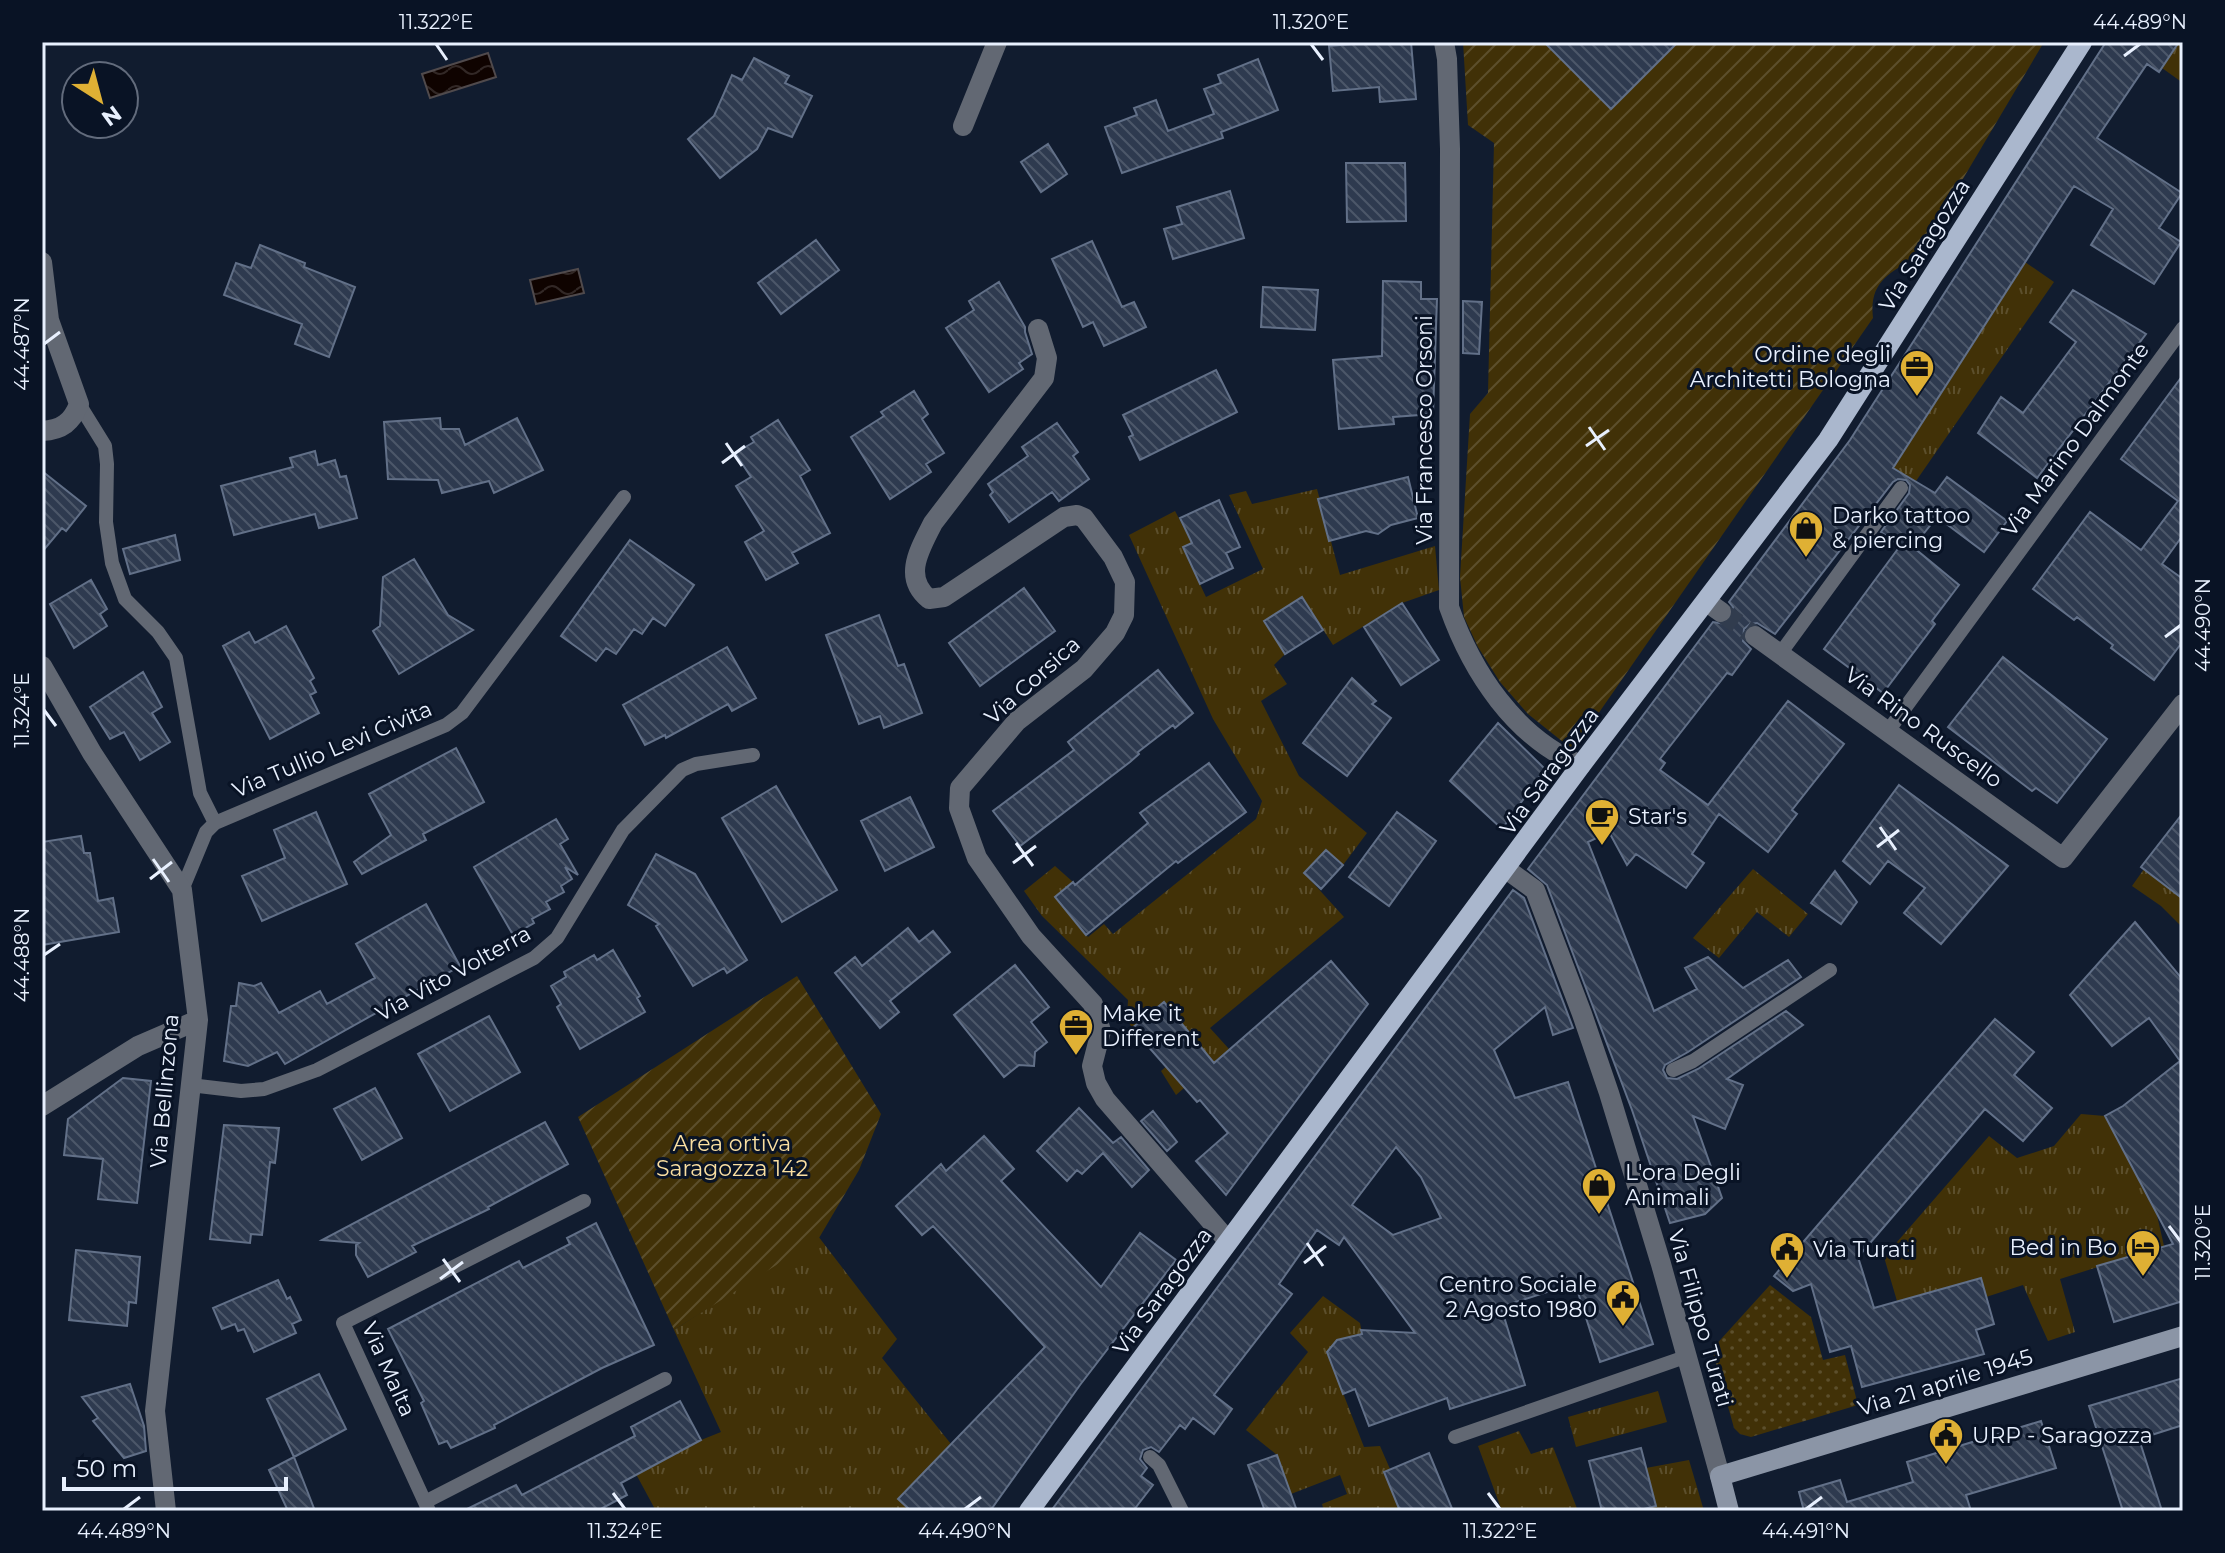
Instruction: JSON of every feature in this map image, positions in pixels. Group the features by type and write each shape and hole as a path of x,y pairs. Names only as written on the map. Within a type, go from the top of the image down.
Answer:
{"main road":[{"name":"Via Saragozza","path":"1029,1511 1105,1424 1228,1241 1581,765 1714,607 1828,440 2082,42"}],"street":[{"path":"963,126 997,42"},
{"name":"Via Francesco Orsoni","path":"1444,42 1450,149 1449,607 1460,637 1492,692 1540,740 1581,765"},
{"path":"42,262 49,320 79,404 74,418 63,427 42,431"},
{"name":"Via Corsica","path":"1038,329 1047,358 1044,378 933,523 913,575 918,590 929,599 944,597 1064,517 1077,515 1084,518 1113,557 1125,582 1124,615 1115,633 1084,669 1017,721 998,743 960,788 959,808 977,858 1031,936 1093,1004 1101,1031 1092,1066 1096,1083 1105,1099 1228,1241"},
{"name":"Via Rino Ruscello","path":"1755,636 2063,858 2183,704"},
{"name":"Via Bellinzona","path":"42,666 92,753 182,890 198,1020 155,1411 166,1511"},
{"name":"Via Filippo Turati","path":"1506,869 1530,885 1540,900 1617,1091 1729,1511"},
{"path":"42,1106 138,1046 198,1020"},
{"name":"Via 21 aprile 1945","path":"1720,1476 2183,1336"}],"lane":[{"name":"Via Marino Dalmonte","path":"1888,731 2183,328"},
{"path":"79,404 105,446 106,522 112,563 125,599 158,632 176,658 200,793 215,823"},
{"path":"1780,654 1901,488"},
{"name":"Via Tullio Levi Civita","path":"182,890 206,832 215,823 446,725 462,713 624,497"},
{"name":"Via Vito Volterra","path":"190,1085 241,1091 264,1089 317,1070 534,958 557,938 623,830 682,770 696,764 753,755"},
{"path":"1673,1070 1693,1061 1830,970"},
{"name":"Via Malta","path":"584,1201 343,1323 427,1507 665,1379"},
{"path":"1455,1437 1688,1356"},
{"path":"1150,1457 1159,1465 1182,1511"}],"green space":[{"path":"1463,42 2044,42 1916,258 1882,280 1874,296 1873,318 1573,750 1528,714 1500,682 1464,617 1460,577 1470,414 1488,393 1494,143 1468,125"},
{"path":"2179,42 2183,42 2183,83 2162,68"},
{"path":"2025,262 2054,282 1916,481 1893,468"},
{"path":"1317,489 1340,575 1435,546 1439,590 1402,603 1333,645 1302,597 1264,621 1285,654 1274,665 1287,684 1261,701 1299,776 1367,833 1343,865 1325,850 1304,873 1344,917 1210,1028 1229,1049 1176,1095 1161,1071 1195,1041 1132,1028 1127,1019 1128,1000 1042,916 1024,891 1055,866 1073,882 1055,897 1088,937 1104,924 1113,934 1256,819 1262,801 1213,719 1129,535 1175,511 1192,543 1183,548 1206,597 1263,569 1229,495 1246,491 1252,504"},
{"path":"1753,869 1808,914 1789,937 1757,912 1719,958 1693,938"},
{"path":"2144,869 2183,899 2183,928 2161,906 2132,886"},
{"name":"Area ortiva Saragozza 142","path":"797,976 881,1114 859,1170 819,1238 674,1330 578,1117"},
{"path":"2081,1114 2105,1116 2156,1211 2164,1246 2060,1279 2075,1332 2048,1341 2023,1285 1986,1297 1980,1278 1897,1301 1884,1257 1989,1136 2017,1158 2054,1146"},
{"path":"818,1236 897,1339 882,1358 951,1444 898,1499 911,1511 656,1511 636,1474 721,1432 674,1330"},
{"path":"1770,1285 1811,1317 1823,1360 1845,1355 1858,1405 1751,1437 1740,1434 1734,1428 1712,1349"},
{"path":"1323,1296 1360,1323 1363,1338 1337,1340 1327,1352 1364,1447 1380,1446 1390,1469 1384,1472 1400,1511 1324,1511 1322,1504 1347,1494 1340,1475 1291,1494 1277,1455 1246,1430 1308,1352 1290,1333"},
{"path":"1658,1391 1667,1422 1576,1447 1568,1417"},
{"path":"1519,1431 1531,1454 1553,1447 1578,1511 1502,1511 1478,1446"},
{"path":"1689,1460 1704,1511 1636,1511 1656,1506 1646,1468"}],"water":[{"path":"488,53 496,77 430,98 422,74"},
{"path":"578,269 584,293 536,304 530,280"}],"building":[{"path":"1411,42 1416,99 1380,102 1379,87 1333,91 1329,46"},
{"path":"1544,42 1678,42 1611,109"},
{"path":"2106,42 2179,42 2159,72 2147,64 2097,138 2182,193 2159,228 2181,242 2154,284 2091,245 2113,209 2074,186 1893,468 1935,493 1947,477 2007,521 1984,552 1937,517 1913,547 1959,585 1932,621 1935,624 1883,693 1824,649 1900,546 1881,532 1909,493 1910,485 1906,480 1893,482 1775,634 1757,623 1744,629 1743,641 1751,649 1732,675 1727,673 1660,759 1665,763 1660,770 1708,805 1788,701 1844,744 1792,810 1797,814 1768,852 1719,814 1692,854 1704,863 1686,888 1636,854 1627,865 1609,832 1588,842 1654,1011 1697,989 1685,968 1708,957 1743,988 1788,960 1801,977 1665,1065 1663,1070 1667,1078 1677,1079 1698,1069 1786,1011 1803,1025 1727,1079 1743,1085 1725,1129 1693,1116 1722,1198 1705,1214 1670,1223 1632,1110 1547,885 1528,869 1713,622 1726,624 1732,619 1733,607 1729,602 1850,440"},
{"path":"754,58 789,76 785,83 812,96 792,137 768,128 757,149 720,178 688,139 714,116 732,75 742,80"},
{"path":"1258,59 1278,110 1221,132 1223,138 1122,173 1105,127 1137,115 1134,108 1156,100 1168,131 1214,114 1204,89 1221,83 1218,75"},
{"path":"1048,144 1067,174 1041,192 1021,162"},
{"path":"1346,163 1405,163 1406,221 1347,222"},
{"path":"1230,191 1244,238 1173,259 1164,229 1182,224 1177,207"},
{"path":"816,240 839,270 781,314 758,283"},
{"path":"1092,241 1122,307 1134,302 1146,327 1104,346 1093,322 1083,327 1052,259"},
{"path":"260,245 355,287 329,357 295,344 302,324 224,295 236,263 251,268"},
{"path":"1383,281 1421,282 1421,299 1437,299 1433,414 1393,417 1394,424 1339,429 1333,360 1382,356"},
{"path":"999,282 1025,327 1032,354 1019,363 1023,369 989,392 946,328 974,310 969,301"},
{"path":"1263,287 1318,290 1315,330 1261,327"},
{"path":"2073,290 2146,334 2037,478 1978,433 2001,397 2023,413 2076,342 2050,322"},
{"path":"1463,301 1482,302 1479,354 1463,353"},
{"path":"1216,370 1237,412 1140,460 1123,415"},
{"path":"2183,375 2183,535 2162,564 2183,579 2183,641 2154,680 2111,648 2113,645 2077,617 2074,620 2033,589 2090,512 2141,550 2178,501 2121,459"},
{"path":"914,391 928,414 922,419 944,453 926,464 931,472 890,499 851,437 884,416 881,412"},
{"path":"440,418 441,429 459,429 465,445 517,418 543,470 494,493 489,481 442,493 438,480 388,479 384,422"},
{"path":"778,420 810,470 800,476 830,533 792,553 798,563 766,580 745,542 764,531 736,486 751,477 735,453 754,442 751,437"},
{"path":"1057,423 1078,452 1073,456 1089,479 1059,501 1052,492 1009,522 990,495 993,492 988,484 1028,456 1022,447"},
{"path":"315,451 318,465 335,460 340,477 346,476 357,518 319,528 315,514 234,535 221,486 293,467 290,458"},
{"path":"42,471 86,506 66,531 62,528 42,552"},
{"path":"1408,477 1418,518 1391,525 1378,534 1366,531 1329,541 1318,499"},
{"path":"1219,500 1240,547 1226,553 1233,568 1200,584 1183,547 1192,543 1180,518"},
{"path":"175,535 180,560 130,574 123,549"},
{"path":"630,540 694,585 665,626 653,618 642,634 634,629 616,654 606,648 596,661 561,636"},
{"path":"414,559 448,615 473,630 399,674 373,631 380,626 383,577"},
{"path":"91,580 107,609 100,614 107,626 74,648 50,604"},
{"path":"1024,588 1055,631 980,686 949,643"},
{"path":"1302,597 1323,630 1285,654 1264,621"},
{"path":"1402,603 1439,660 1401,685 1364,627"},
{"path":"879,615 898,666 904,664 922,713 884,728 880,716 859,724 826,635"},
{"path":"286,626 314,678 310,681 316,692 310,695 319,713 270,739 223,646 249,632 255,643"},
{"path":"727,647 756,698 732,711 728,704 666,738 665,735 645,745 623,705"},
{"path":"2003,657 2107,739 2057,803 2036,788 2032,791 1948,727"},
{"path":"1158,670 1193,713 1175,728 1173,725 1020,846 993,811 1074,750 1068,742"},
{"path":"143,672 162,707 152,713 170,742 140,760 124,732 110,739 90,707"},
{"path":"1352,678 1376,701 1372,704 1391,718 1347,776 1303,743"},
{"path":"1498,723 1545,769 1502,829 1450,781"},
{"path":"456,748 484,802 423,834 426,840 362,874 354,862 391,835 369,794"},
{"path":"1209,763 1246,812 1178,863 1176,861 1086,935 1055,897 1073,882 1075,885 1148,823 1140,813"},
{"path":"1899,785 2008,866 1941,944 1904,913 1925,888 1888,861 1870,884 1843,861"},
{"path":"776,786 837,890 782,922 722,818"},
{"path":"910,797 934,847 885,871 861,821"},
{"path":"316,812 347,884 262,921 242,876 285,858 274,830"},
{"path":"1397,812 1436,841 1389,906 1349,877"},
{"path":"2183,813 2183,899 2141,867"},
{"path":"556,819 568,839 560,844 578,875 565,867 572,879 561,886 564,892 546,902 550,909 532,919 534,923 513,935 474,867"},
{"path":"81,836 84,853 90,853 98,901 113,898 119,932 42,945 42,842"},
{"path":"1326,850 1343,865 1321,889 1304,873"},
{"path":"656,854 695,874 747,960 727,973 724,968 693,986 656,926 659,924 628,905"},
{"path":"1835,871 1857,902 1841,924 1811,903"},
{"path":"1513,890 1524,898 1573,1028 1553,1035 1545,1007 1494,1050 1515,1098 1568,1082 1653,1344 1600,1362 1575,1283 1501,1307 1525,1385 1450,1409 1447,1398 1369,1426 1355,1389 1343,1394 1327,1352 1337,1340 1362,1334 1361,1330 1415,1333 1344,1237 1339,1245 1317,1230 1279,1284 1292,1294 1214,1395 1232,1409 1214,1434 1193,1418 1185,1429 1180,1425 1159,1452 1151,1447 1143,1450 1140,1459 1147,1468 1141,1476 1153,1485 1133,1511 1051,1511","holes":["1396,1147 1421,1177 1441,1218 1393,1235 1352,1205"]},
{"path":"426,904 460,966 285,1064 277,1052 248,1066 224,1061 231,1006 236,1006 239,983 254,986 261,983 279,1013 320,991 327,1004 375,978 356,944"},
{"path":"2135,922 2183,980 2183,1301 2114,1322 2097,1266 2173,1244 2105,1116 2123,1106 2180,1061 2149,1018 2112,1046 2070,995"},
{"path":"908,928 919,942 933,931 950,952 890,1001 899,1012 880,1028 835,973 855,957 862,966"},
{"path":"613,950 640,996 637,998 645,1012 580,1049 557,1007 561,1004 551,986 566,977 564,972 594,955 597,960"},
{"path":"1331,961 1368,1004 1226,1195 1196,1161 1228,1133 1132,1028 1164,1002 1214,1063"},
{"path":"1015,965 1049,1007 1031,1022 1047,1042 1035,1052 1034,1066 1019,1065 1004,1077 954,1015"},
{"path":"489,1016 520,1072 450,1111 418,1054"},
{"path":"1995,1019 2034,1052 2014,1075 2052,1108 2023,1141 1985,1109 1858,1257 1874,1308 1981,1278 1994,1324 1976,1330 1984,1354 1862,1387 1851,1346 1830,1352 1811,1284 1793,1291 1774,1276"},
{"path":"123,1078 151,1081 137,1203 98,1199 103,1159 64,1155 68,1119"},
{"path":"375,1088 402,1138 362,1160 334,1109"},
{"path":"1079,1108 1113,1143 1121,1137 1149,1170 1132,1187 1103,1153 1082,1174 1077,1170 1067,1181 1037,1151"},
{"path":"1153,1111 1177,1142 1167,1151 1141,1121"},
{"path":"545,1122 568,1164 489,1209 412,1246 416,1252 368,1277 356,1255 356,1245 359,1243 322,1240"},
{"path":"224,1125 279,1128 275,1163 270,1162 262,1235 251,1234 250,1243 210,1239"},
{"path":"984,1136 1014,1169 1001,1181 1101,1287 1140,1233 1176,1260 1080,1385 990,1511 911,1511 898,1499 1045,1347 933,1226 922,1235 896,1206 941,1164 946,1171"},
{"path":"596,1223 654,1345 602,1368 494,1425 495,1428 451,1448 447,1441 439,1444 421,1403 424,1401 388,1329 519,1261 523,1268 570,1244 567,1238"},
{"path":"76,1250 140,1257 136,1303 129,1302 127,1326 69,1320"},
{"path":"278,1280 301,1320 292,1324 296,1333 254,1352 244,1329 238,1331 235,1324 222,1329 213,1308"},
{"path":"319,1374 346,1429 294,1457 267,1399"},
{"path":"2183,1378 2183,1425 2139,1439 2162,1511 2123,1511 2089,1406"},
{"path":"130,1384 144,1426 146,1451 124,1458 93,1421 98,1418 82,1397"},
{"path":"680,1401 701,1440 621,1483 627,1495 597,1511 463,1511 516,1485 522,1495 635,1436 631,1427"},
{"path":"2041,1421 2056,1468 1966,1495 1971,1511 1804,1511 1799,1492 1840,1480 1847,1502 1913,1482 1907,1462"},
{"path":"1641,1448 1656,1506 1636,1511 1602,1511 1589,1461"},
{"path":"1429,1453 1453,1511 1400,1511 1384,1472"},
{"path":"1277,1455 1297,1511 1265,1511 1248,1465"},
{"path":"294,1457 315,1511 288,1511 269,1470"}],"tunnel":[{"path":"1721,612 1755,636"}],"place":[{"name":"Ordine degli Architetti Bologna","path":"1917,398"},
{"name":"Darko tattoo & piercing","path":"1806,559"},
{"name":"Star's","path":"1602,847"},
{"name":"Make it Different","path":"1076,1057"},
{"name":"L'ora Degli Animali","path":"1599,1216"},
{"name":"Bed in Bo","path":"2143,1278"},
{"name":"Via Turati","path":"1787,1280"},
{"name":"Centro Sociale 2 Agosto 1980","path":"1623,1328"},
{"name":"URP - Saragozza","path":"1946,1466"}]}
